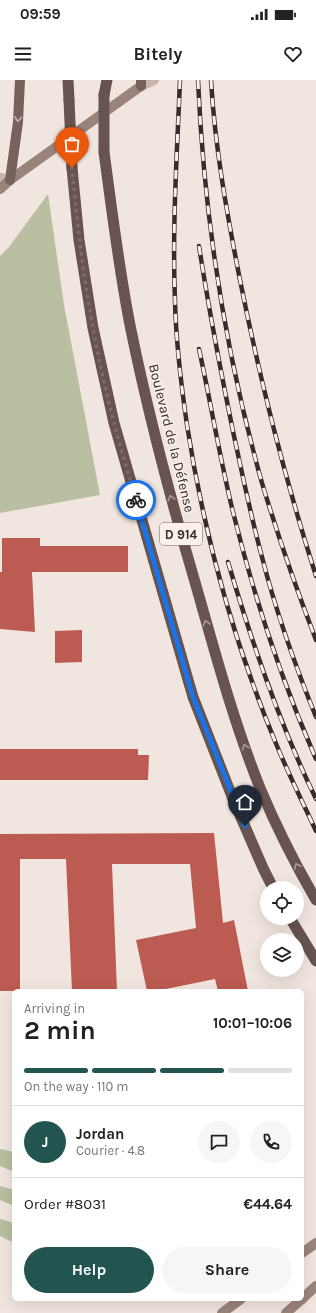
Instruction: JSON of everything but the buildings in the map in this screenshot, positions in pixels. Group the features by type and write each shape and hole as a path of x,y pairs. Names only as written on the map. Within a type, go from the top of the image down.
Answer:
{"highway":[{"name":"D 914","path":"68,80 72,168 79,240 93,328 114,423 193,697 233,799 270,881"},
{"name":"Boulevard de la Défense","path":"104,80 104,152 117,248 130,328 142,385 159,452 185,548 234,715 247,753 260,788 299,871 316,900"},
{"path":"104,95 107,80"},
{"path":"294,925 316,962"}],"main road":[{"path":"10,180 18,122 20,80"},
{"path":"0,189 141,83"},
{"path":"304,1252 316,1243"},
{"path":"304,1297 316,1286"},
{"path":"222,1313 238,1301"},
{"path":"286,1313 300,1301"}],"street":[{"path":"141,83 154,80"},
{"path":"0,178 10,180"}],"green space":[{"path":"48,194 64,305 100,495 0,513 0,256 9,247"},
{"path":"0,1149 12,1152 12,1171 0,1166"},
{"path":"0,1186 12,1189 12,1205 0,1200"},
{"path":"0,1219 12,1222 12,1242 0,1236"}],"railway":[{"path":"180,80 174,219 174,274 181,379 194,466 202,507 222,588 247,668 277,746 316,831"},
{"path":"198,80 205,182 211,233 218,283 237,384 268,503 301,601 316,640"},
{"path":"211,80 215,131 222,181 248,317 284,466 316,576"},
{"path":"199,246 224,389 254,527 267,578 293,658 316,717"},
{"path":"199,349 228,492 241,544 269,637 291,699 316,759"},
{"path":"228,562 247,623 278,712 316,799"}],"way so far":[{"path":"72,168 79,240 93,328 114,423 136,500"}],"route":[{"path":"136,500 193,697 245,826"}]}
